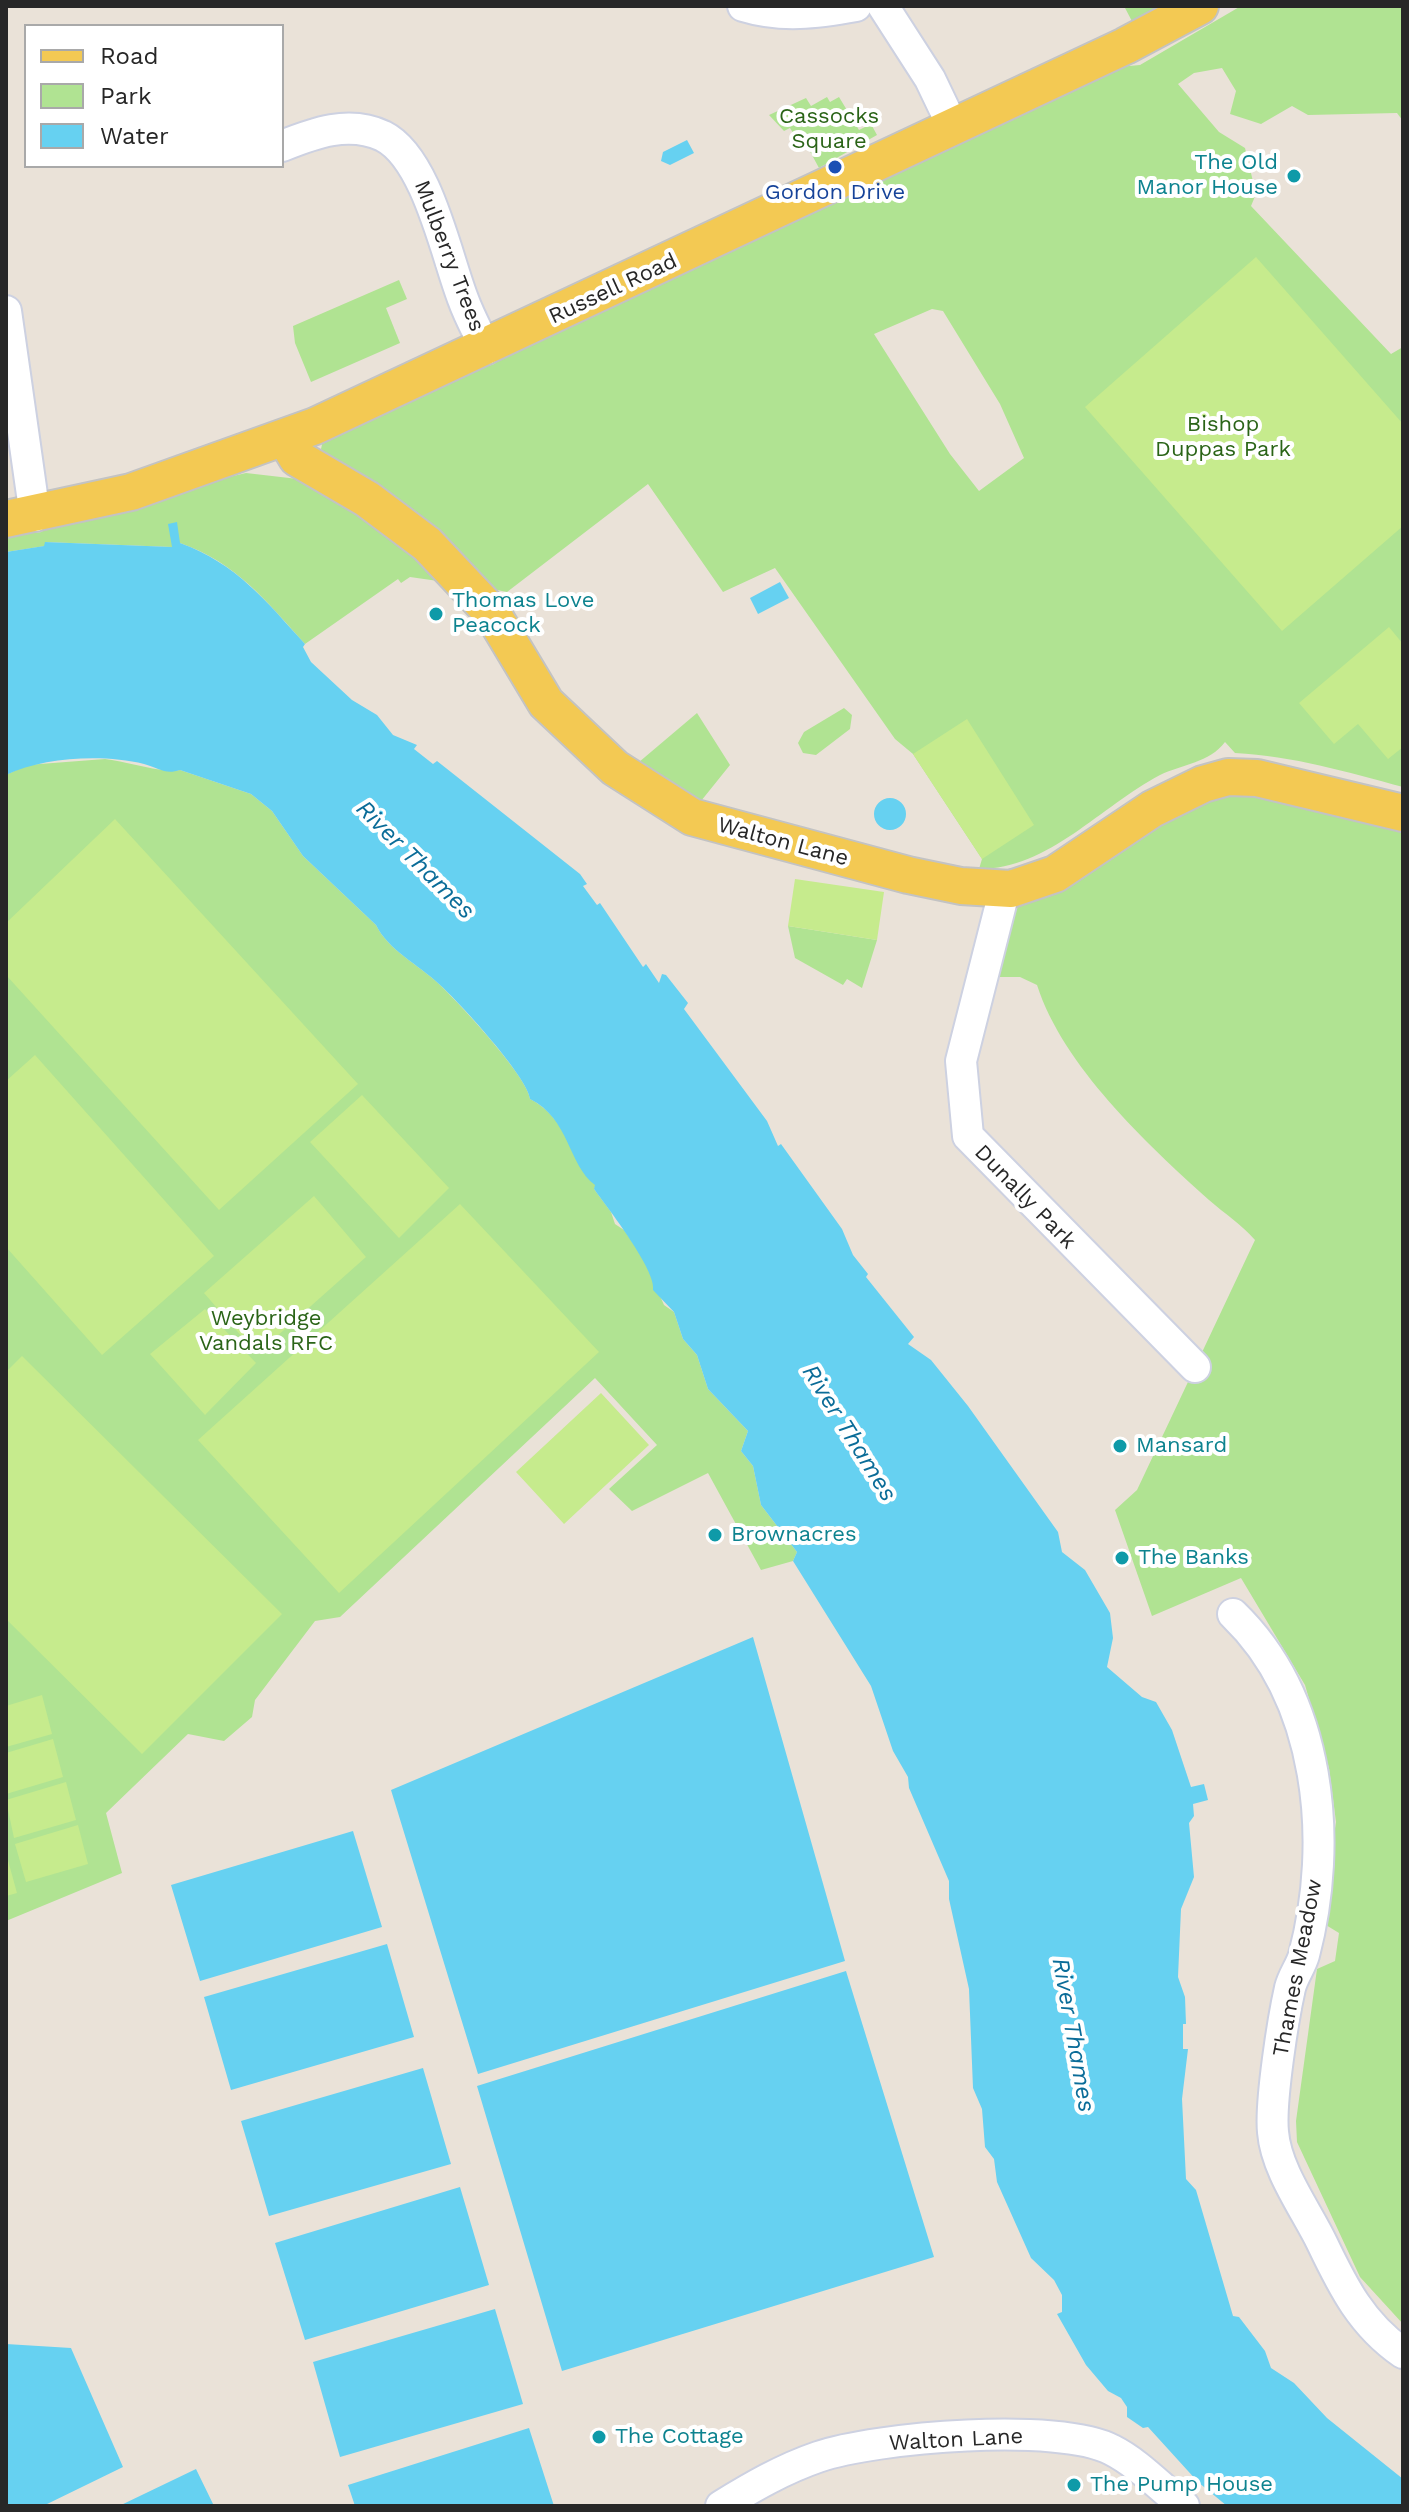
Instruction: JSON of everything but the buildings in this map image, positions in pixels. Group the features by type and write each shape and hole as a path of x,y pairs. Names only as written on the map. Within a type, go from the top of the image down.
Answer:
{"main road":[{"name":"Russell Road","path":"20,518 143,489 285,438 486,349 952,125 1145,37 1200,6"},
{"name":"Walton Lane","path":"285,438 297,458 367,499 427,544 456,571 499,624 546,703 598,753 648,792 692,817 753,836 961,886 1005,888 1055,874 1152,809 1203,784 1228,777 1257,778 1403,813"}],"street":[{"path":"743,6 765,13 810,14 856,6"},
{"path":"883,6 888,20 930,79 952,125"},
{"name":"Mulberry Trees","path":"284,145 327,130 346,129 383,136 403,153 418,176 463,301 486,349"},
{"path":"6,311 20,518"},
{"name":"Dunally Park","path":"1005,888 961,1061 968,1136 1195,1367"},
{"name":"Thames Meadow","path":"1233,1614 1253,1633 1295,1705 1318,1797 1320,1825 1304,1956 1291,1986 1273,2134 1280,2159 1345,2291 1380,2337 1403,2353"},
{"name":"Walton Lane","path":"721,2506 773,2475 820,2456 861,2447 912,2440 1054,2436 1090,2441 1113,2450 1184,2506"}],"green space":[{"path":"1124,6 1177,6 1135,27"},
{"name":"Bishop Duppas Park","path":"1241,6 1403,6 1403,121 1397,113 1308,115 1292,106 1261,124 1230,114 1236,91 1222,68 1194,73 1178,84 1219,132 1245,148 1256,194 1251,206 1391,354 1403,347 1403,787 1299,761 1235,753 1225,742 1203,759 1160,775 1138,788 1074,834 1029,859 979,869 982,859 913,754 895,739 775,568 723,592 648,484 507,592 482,587 327,463 321,449 324,436 1118,67 1140,65","holes":["932,309 943,311 1000,404 1024,458 979,491 950,454 874,334"]},
{"name":"Cassocks Square","path":"827,97 830,102 839,97 859,130 871,124 877,135 819,168 800,133 795,136 790,128 784,131 769,115 806,98 811,106"},
{"name":"Bishop Duppas Park","path":"1256,257 1403,424 1403,526 1282,631 1085,407"},
{"path":"399,280 407,299 386,308 400,343 311,382 295,343 293,326"},
{"path":"246,473 298,479 358,504 445,582 410,577 401,583 398,579 305,644 249,584 218,561 180,543 172,547 45,542 45,546 6,552 6,529"},
{"path":"1389,627 1403,644 1403,747 1388,759 1358,724 1334,744 1299,703"},
{"path":"844,708 852,715 850,729 816,755 803,753 798,743 804,732"},
{"path":"697,713 730,765 701,801 632,768"},
{"path":"967,719 1034,825 982,859 913,754"},
{"name":"Weybridge Vandals RFC","path":"105,759 155,769 180,770 251,794 272,811 303,856 376,925 388,942 439,984 476,1022 518,1074 530,1099 560,1126 596,1185 594,1189 611,1212 615,1224 624,1230 643,1257 664,1305 674,1312 683,1339 697,1355 708,1389 748,1431 741,1451 753,1466 761,1505 797,1552 793,1561 761,1570 708,1473 632,1511 609,1489 657,1445 595,1378 340,1617 315,1621 255,1700 252,1717 224,1741 188,1734 106,1813 122,1873 6,1921 6,775 27,765"},
{"path":"1228,789 1403,828 1403,2324 1360,2277 1297,2142 1296,2121 1317,1969 1335,1961 1339,1933 1321,1922 1336,1822 1329,1768 1305,1685 1241,1578 1152,1616 1115,1510 1137,1490 1255,1240 1159,1154 1109,1102 1066,1045 1037,985 1020,977 997,977 1015,905 1162,816"},
{"path":"115,819 358,1084 219,1210 6,975 6,923"},
{"path":"795,879 884,892 877,940 788,926"},
{"path":"788,926 877,940 862,988 847,979 843,985 795,958"},
{"path":"35,1055 214,1256 102,1355 6,1247 6,1081"},
{"path":"362,1095 449,1188 399,1238 310,1142"},
{"path":"314,1196 366,1257 257,1354 204,1293"},
{"path":"460,1204 599,1352 339,1593 198,1440"},
{"path":"205,1309 256,1363 205,1415 150,1354"},
{"path":"22,1356 282,1614 142,1754 6,1619 6,1372"},
{"path":"601,1393 649,1445 564,1524 516,1472"},
{"path":"42,1695 52,1734 6,1747 6,1706"},
{"path":"53,1739 63,1777 6,1794 6,1753"},
{"path":"66,1782 76,1820 14,1838 6,1800"},
{"path":"78,1825 88,1864 26,1882 15,1844"},
{"path":"6,1853 17,1893 6,1896"}],"water":[{"path":"687,140 694,153 670,165 661,161 663,152"},
{"name":"River Thames","path":"177,522 180,543 218,561 249,585 305,644 303,647 311,662 352,700 377,715 393,735 417,745 414,749 433,764 437,761 580,874 587,884 583,886 597,905 600,903 643,967 646,964 659,983 662,974 666,975 688,1003 684,1009 767,1121 778,1146 781,1144 842,1229 853,1255 868,1274 866,1277 914,1337 908,1344 931,1360 968,1406 1058,1532 1062,1552 1085,1570 1110,1613 1113,1638 1107,1667 1142,1697 1156,1702 1172,1730 1191,1787 1204,1784 1208,1800 1193,1804 1194,1816 1189,1823 1194,1877 1181,1909 1178,1977 1185,1997 1183,2049 1188,2049 1182,2099 1186,2179 1196,2190 1233,2316 1239,2317 1265,2351 1271,2368 1294,2383 1327,2418 1403,2479 1403,2506 1227,2506 1198,2482 1148,2427 1143,2428 1127,2417 1127,2407 1121,2398 1108,2391 1086,2365 1057,2314 1062,2312 1062,2295 1054,2280 1031,2258 997,2182 994,2159 985,2147 982,2109 973,2088 969,1989 949,1899 949,1881 909,1788 908,1777 893,1751 871,1686 793,1561 797,1552 761,1505 753,1466 741,1451 748,1431 708,1389 697,1355 683,1339 674,1312 653,1290 640,1254 579,1166 553,1118 530,1099 518,1074 505,1057 448,993 396,950 376,925 303,856 272,811 251,794 180,770 166,771 110,759 56,761 6,775 6,552 44,546 45,542 172,547 168,524"},
{"path":"780,582 789,598 758,614 750,598"},
{"path":"890,798 902,802 906,814 902,826 890,830 878,826 874,814 878,802"},
{"path":"753,1637 845,1961 478,2074 391,1790"},
{"path":"353,1831 382,1927 200,1981 171,1885"},
{"path":"387,1944 414,2037 231,2090 204,1997"},
{"path":"846,1971 934,2257 562,2371 477,2086"},
{"path":"423,2068 451,2164 269,2216 241,2121"},
{"path":"460,2187 489,2285 305,2340 275,2243"},
{"path":"495,2309 523,2404 340,2457 313,2362"},
{"path":"6,2344 71,2348 123,2467 43,2506 6,2506"},
{"path":"529,2428 554,2506 355,2506 348,2485"},
{"path":"196,2469 214,2506 119,2506"}],"place":[{"name":"Gordon Drive","path":"835,167"},
{"name":"The Old Manor House","path":"1294,176"},
{"name":"Thomas Love Peacock","path":"436,614"},
{"name":"Mansard","path":"1120,1446"},
{"name":"Brownacres","path":"715,1535"},
{"name":"The Banks","path":"1122,1558"},
{"name":"The Cottage","path":"599,2437"},
{"name":"The Pump House","path":"1074,2485"}]}
